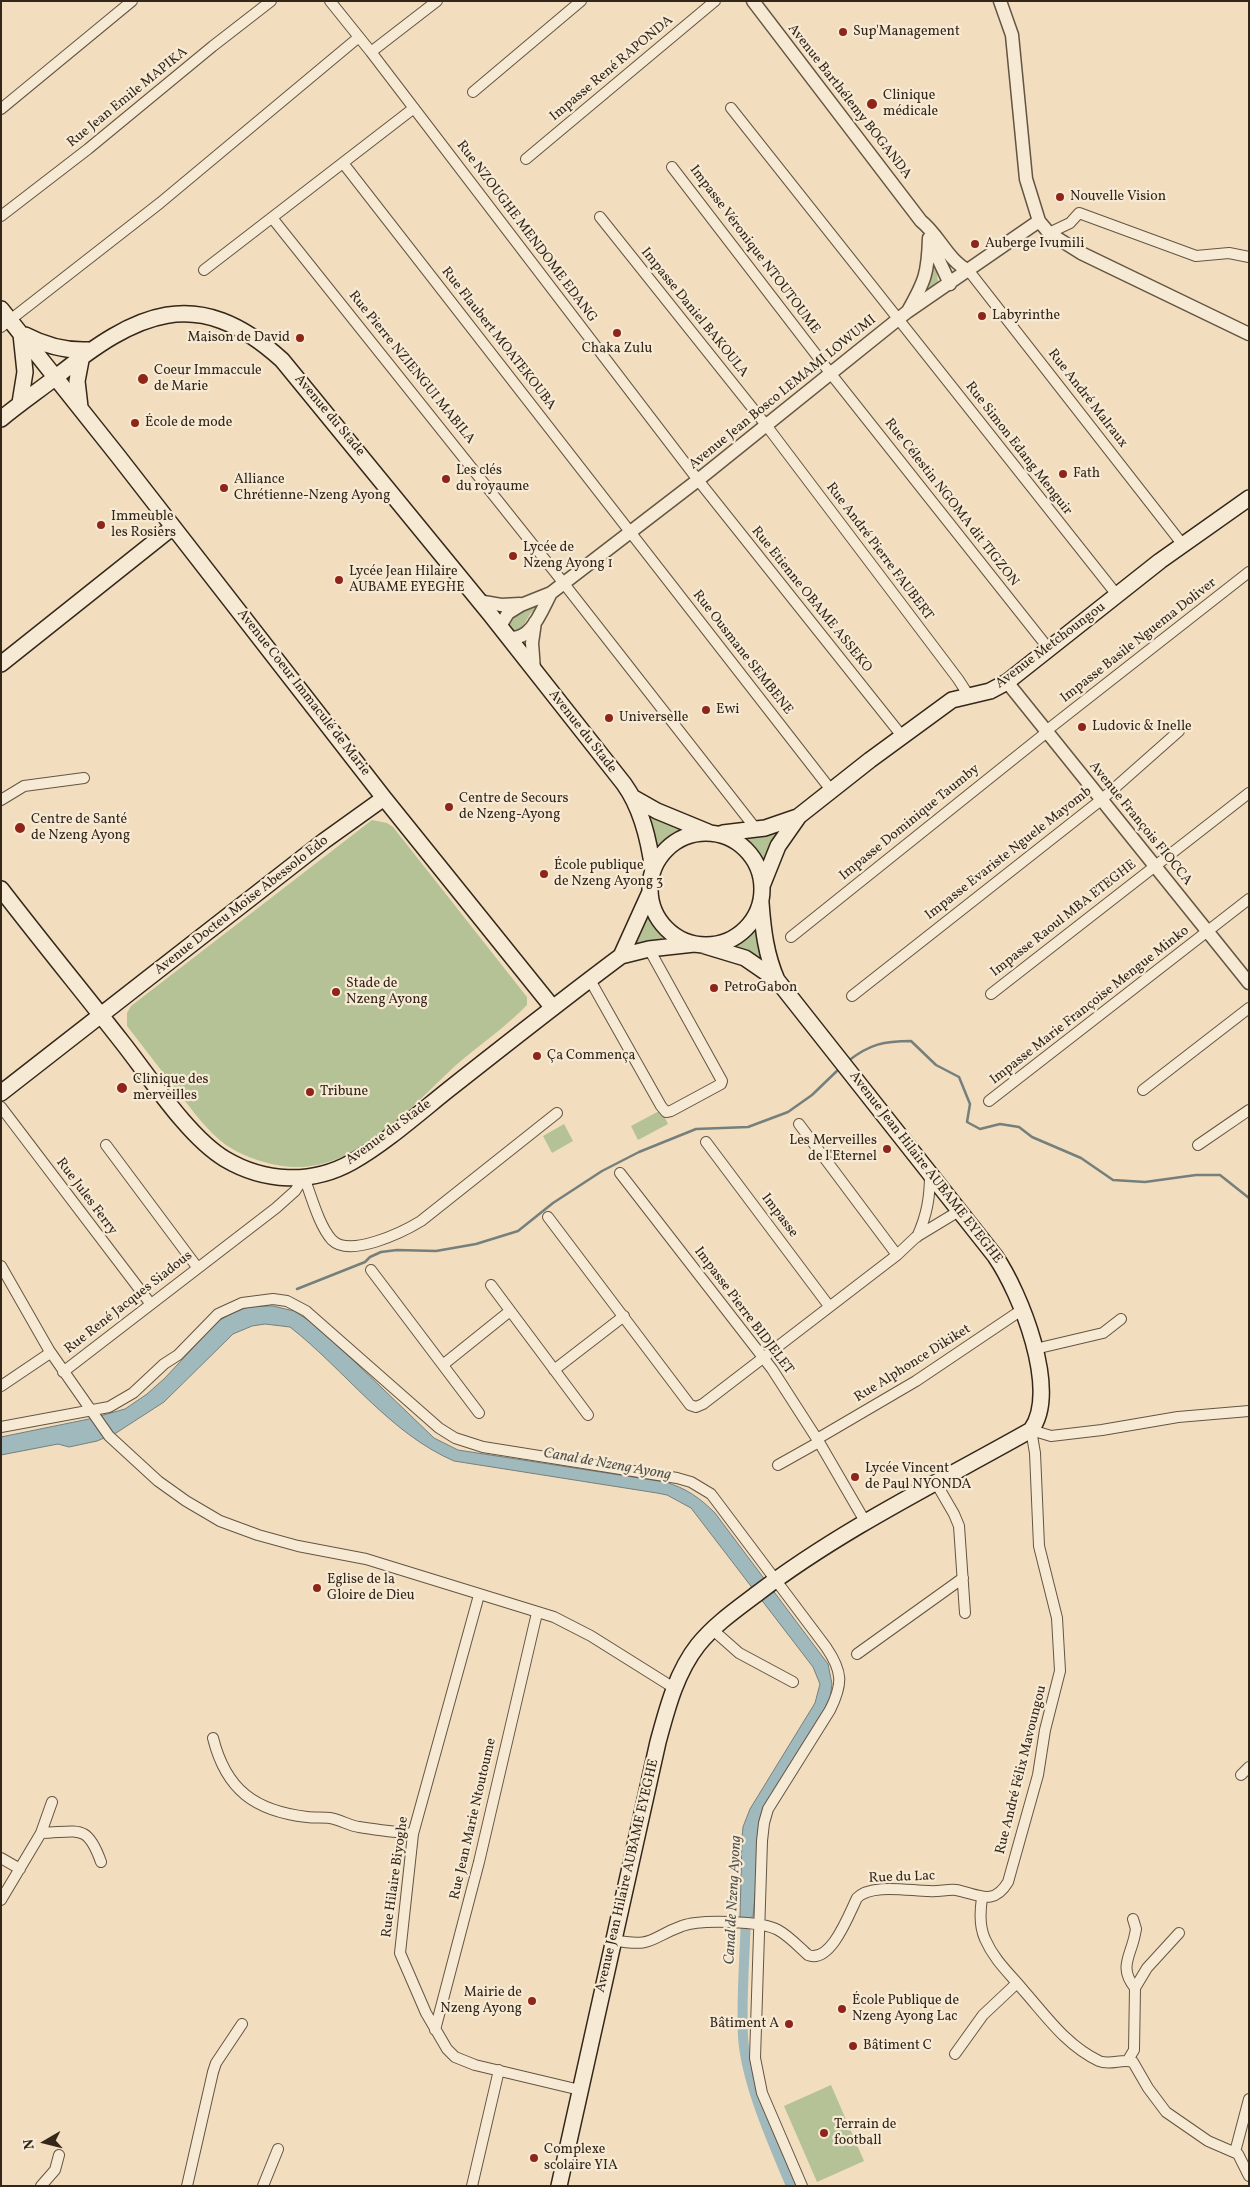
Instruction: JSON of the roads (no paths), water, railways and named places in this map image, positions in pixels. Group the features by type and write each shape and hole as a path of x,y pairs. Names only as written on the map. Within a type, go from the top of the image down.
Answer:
{"main road":[{"name":"Avenue du Stade","path":"1,419 85,353 135,324 180,313 218,319 237,326 282,360 373,469 505,633 634,798"},
{"name":"Avenue Coeur Immaculé de Marie","path":"4,318 21,333 384,798 553,1008"},
{"path":"21,333 48,346 85,353 77,381 76,403 59,392 52,392 24,400 25,372 21,333"},
{"name":"Avenue Metchoungou","path":"799,816 902,736 952,700 990,691 1007,682 1116,595 1249,498"},
{"path":"1,664 173,527"},
{"name":"Avenue Docteu Moise Abessolo Edo","path":"1,1093 324,841 384,798"},
{"path":"634,798 657,811 735,840 749,852 758,868 762,893 762,929 767,953 777,980"},
{"path":"621,956 650,892 653,871 649,845 634,798"},
{"path":"653,871 661,855 674,842 691,834 756,829 784,823 799,816"},
{"path":"621,956 649,949 720,944 734,938 751,922 778,846 799,816"},
{"name":"Avenue du Stade","path":"1,889 169,1103 198,1137 217,1153 252,1172 272,1177 304,1177 324,1173 352,1162 397,1130 621,956"},
{"path":"650,892 654,910 664,926 678,937 698,945 744,958 777,980"},
{"name":"Avenue Jean Hilaire AUBAME EYEGHE","path":"777,980 838,1054 977,1232 1001,1266 1023,1309 1035,1349 1040,1396 1036,1423 1031,1430"},
{"path":"774,1581 802,1561 866,1523 1031,1430"},
{"name":"Avenue Jean Hilaire AUBAME EYEGHE","path":"558,2186 658,1742 674,1688 698,1646 713,1630 774,1581"}],"street":[{"path":"1,109 132,1"},
{"name":"Rue Jean Emile MAPIKA","path":"1,216 88,149 271,1"},
{"name":"Rue NZOUGHE MENDOME EDANG","path":"330,1 698,480"},
{"path":"371,52 437,1"},
{"path":"473,92 581,1"},
{"name":"Impasse René RAPONDA","path":"526,159 715,1"},
{"name":"Avenue Barthélemy BOGANDA","path":"753,1 922,221"},
{"path":"1000,1 1012,35 1026,179 1039,221 1050,233 1081,253 1249,334"},
{"path":"4,318 160,203 359,37"},
{"path":"204,270 414,108"},
{"name":"Rue Simon Edang Menguir","path":"732,108 903,316 1116,595"},
{"name":"Rue Flaubert MOATEKOUBA","path":"343,163 631,532"},
{"name":"Impasse Véronique NTOUTOUME","path":"672,167 831,374"},
{"path":"1050,233 1070,223 1079,213 1196,256 1229,253 1249,258"},
{"name":"Impasse Daniel BAKOULA","path":"600,218 766,425"},
{"name":"Rue Pierre NZIENGUI MABILA","path":"272,219 564,583 756,829"},
{"path":"922,221 928,238 953,282"},
{"path":"922,221 932,229 962,268 969,271"},
{"name":"Avenue Jean Bosco LEMAMI LOWUMI","path":"528,603 550,593 564,583 698,480 903,316 1039,221"},
{"path":"903,316 925,279 928,260 928,238"},
{"path":"950,254 956,272 953,282"},
{"name":"Rue André Malraux","path":"969,271 1183,545"},
{"name":"Rue Célestin NGOMA dit TIGZON","path":"831,374 1048,649"},
{"name":"Rue André Pierre FAUBERT","path":"766,425 958,678 969,696"},
{"name":"Rue Etienne OBAME ASSEKO","path":"698,480 902,736"},
{"name":"Rue Ousmane SEMBENE","path":"631,532 831,790"},
{"name":"Impasse Basile Nguema Doliver","path":"1046,731 1249,572"},
{"path":"528,603 508,613 502,623 505,633 518,638 524,635 536,620 550,593"},
{"path":"478,601 501,606 528,603"},
{"path":"534,670 532,643 536,620"},
{"name":"Avenue François FIOCCA","path":"1007,682 1249,984"},
{"name":"Impasse Dominique Taumby","path":"791,937 1046,731"},
{"name":"Impasse Evariste Nguele Mayomb","path":"852,996 1101,800 1180,731"},
{"path":"1,800 24,786 84,778"},
{"name":"Impasse Raoul MBA ETEGHE","path":"991,994 1249,793"},
{"name":"Impasse Marie Françoise Mengue Minko","path":"989,1102 1249,899"},
{"path":"590,980 661,1106 666,1112 671,1111 721,1084 722,1081 649,949"},
{"path":"1143,1090 1249,1008"},
{"name":"Rue Jules Ferry","path":"1,1107 150,1302"},
{"path":"1198,1145 1249,1110"},
{"path":"304,1177 317,1211 333,1241 341,1246 350,1247 380,1240 422,1221 556,1113"},
{"path":"799,1124 897,1254"},
{"name":"Impasse","path":"706,1142 829,1306"},
{"path":"106,1145 197,1267"},
{"name":"Impasse Pierre BIDJELET","path":"620,1173 764,1357 818,1440 866,1523"},
{"path":"916,1237 925,1220 929,1203 930,1173"},
{"name":"Rue René Jacques Siadous","path":"1,1266 50,1353 63,1372 150,1302 276,1208 295,1191 304,1177"},
{"path":"548,1216 690,1405 696,1407 703,1404 764,1357 897,1254 916,1237 959,1211"},
{"path":"371,1270 444,1364 479,1413"},
{"path":"491,1285 588,1415"},
{"path":"1,1427 94,1414 109,1407 133,1392 164,1364 184,1350 210,1320 224,1311 252,1301 273,1299 287,1301 306,1311 438,1428 455,1438 482,1447 677,1478 706,1490 723,1508 774,1581 837,1664 840,1685 830,1710 766,1815 755,1924 754,2039 757,2072 768,2107 802,2186"},
{"name":"Rue Alphonce Dikiket","path":"778,1465 923,1376 1023,1309"},
{"path":"444,1364 510,1311"},
{"path":"554,1370 624,1316"},
{"path":"1035,1349 1103,1333 1121,1319"},
{"path":"1,1386 50,1353"},
{"path":"63,1372 109,1436 142,1468 174,1492 220,1520 237,1528 291,1544 366,1559 554,1617 591,1636 674,1688"},
{"path":"1031,1430 1051,1436 1178,1418 1249,1411"},
{"name":"Rue André Félix Mavoungou","path":"982,1898 999,1893 1008,1882 1038,1775 1047,1724 1059,1680 1059,1632 1055,1604 1039,1546 1035,1454 1031,1430"},
{"path":"936,1483 959,1526 965,1613"},
{"path":"857,1654 963,1578"},
{"name":"Rue Hilaire Biyoghe","path":"479,1595 413,1834 400,1953 416,1995 435,2030 447,2049 455,2057 464,2062 580,2090"},
{"name":"Rue Jean Marie Ntoutoume","path":"435,2030 470,1898 537,1613"},
{"path":"713,1630 740,1653 793,1682"},
{"path":"212,1738 218,1759 228,1776 247,1798 259,1805 273,1811 294,1815 328,1817 345,1821 356,1827 413,1834"},
{"path":"1241,1775 1249,1767"},
{"path":"1,1900 41,1833 52,1802"},
{"path":"41,1833 81,1832 88,1835 94,1843 101,1862"},
{"path":"1,1858 20,1869"},
{"name":"Rue du Lac","path":"755,1924 777,1929 810,1957 822,1956 837,1937 857,1898 865,1892 883,1890 930,1892 955,1890 982,1898"},
{"path":"982,1898 980,1923 984,1938 1001,1965 1062,2036 1077,2048 1106,2063 1128,2060 1133,2062 1157,2102 1166,2112 1208,2142 1235,2152 1242,2160 1249,2176"},
{"path":"1133,1919 1136,1928 1125,1968 1129,1982 1134,1988"},
{"path":"613,1940 641,1944 654,1941 683,1925 755,1924"},
{"path":"1128,2060 1134,2050 1134,1988 1147,1968 1179,1933"},
{"path":"955,2054 983,2016 1017,1983"},
{"path":"187,2186 216,2063 242,2024"},
{"path":"472,2186 498,2070"},
{"path":"1235,2152 1249,2100"},
{"path":"263,2186 278,2149"},
{"path":"41,2186 54,2170 59,2155"}],"water":[{"path":"273,1306 294,1311 311,1322 434,1438 458,1450 665,1482 680,1487 692,1494 715,1513 828,1664 832,1684 830,1698 817,1725 763,1813 753,1917 740,1917 743,1827 750,1809 815,1703 820,1684 813,1667 691,1508 667,1495 657,1493 454,1461 431,1449 388,1418 330,1362 290,1327 265,1324 252,1326 233,1334 164,1402 116,1433 97,1441 69,1447 58,1444 1,1455 1,1437 89,1419 125,1409 147,1394 165,1378 218,1321 248,1307"}],"waterway":[{"path":"848,1061 870,1047 893,1042 911,1041 936,1065 959,1077 970,1104 967,1122 980,1129 1000,1124 1019,1127 1032,1137 1081,1158 1113,1180 1145,1182 1196,1175 1220,1175 1249,1198"},
{"path":"297,1289 365,1262 370,1257 381,1252 397,1250 436,1251 476,1244 518,1231 553,1203 602,1171 639,1152 696,1129 748,1127 788,1112 812,1095 840,1068"},
{"name":"Canal de Nzeng Ayong","path":"746,1915 742,2007 745,2055 761,2113 791,2186"}],"place":[{"name":"Sup'Management","path":"843,32"},
{"name":"Clinique médicale","path":"872,104"},
{"name":"Nouvelle Vision","path":"1060,197"},
{"name":"Auberge Ivumili","path":"975,244"},
{"name":"Labyrinthe","path":"982,316"},
{"name":"Chaka Zulu","path":"617,333"},
{"name":"Maison de David","path":"300,338"},
{"name":"Coeur Immaccule de Marie","path":"143,379"},
{"name":"École de mode","path":"135,423"},
{"name":"Fath","path":"1063,474"},
{"name":"Les clés du royaume","path":"446,479"},
{"name":"Alliance Chrétienne-Nzeng Ayong","path":"224,488"},
{"name":"Immeuble les Rosiers","path":"101,525"},
{"name":"Lycée de Nzeng Ayong 1","path":"513,556"},
{"name":"Lycée Jean Hilaire AUBAME EYEGHE","path":"339,580"},
{"name":"Ewi","path":"706,710"},
{"name":"Universelle","path":"609,718"},
{"name":"Ludovic & Inelle","path":"1082,727"},
{"name":"Centre de Secours de Nzeng-Ayong","path":"449,807"},
{"name":"Centre de Santé de Nzeng Ayong","path":"20,828"},
{"name":"École publique de Nzeng Ayong 3","path":"544,874"},
{"name":"PetroGabon","path":"714,988"},
{"name":"Stade de Nzeng Ayong","path":"336,992"},
{"name":"Ça Commença","path":"537,1056"},
{"name":"Clinique des merveilles","path":"122,1088"},
{"name":"Tribune","path":"310,1092"},
{"name":"Les Merveilles de l'Eternel","path":"887,1149"},
{"name":"Lycée Vincent de Paul NYONDA","path":"855,1477"},
{"name":"Eglise de la Gloire de Dieu","path":"317,1588"},
{"name":"Mairie de Nzeng Ayong","path":"532,2001"},
{"name":"École Publique de Nzeng Ayong Lac","path":"842,2009"},
{"name":"Bâtiment A","path":"789,2024"},
{"name":"Bâtiment C","path":"853,2046"},
{"name":"Terrain de football","path":"824,2133"},
{"name":"Complexe scolaire YIA","path":"534,2158"}]}
